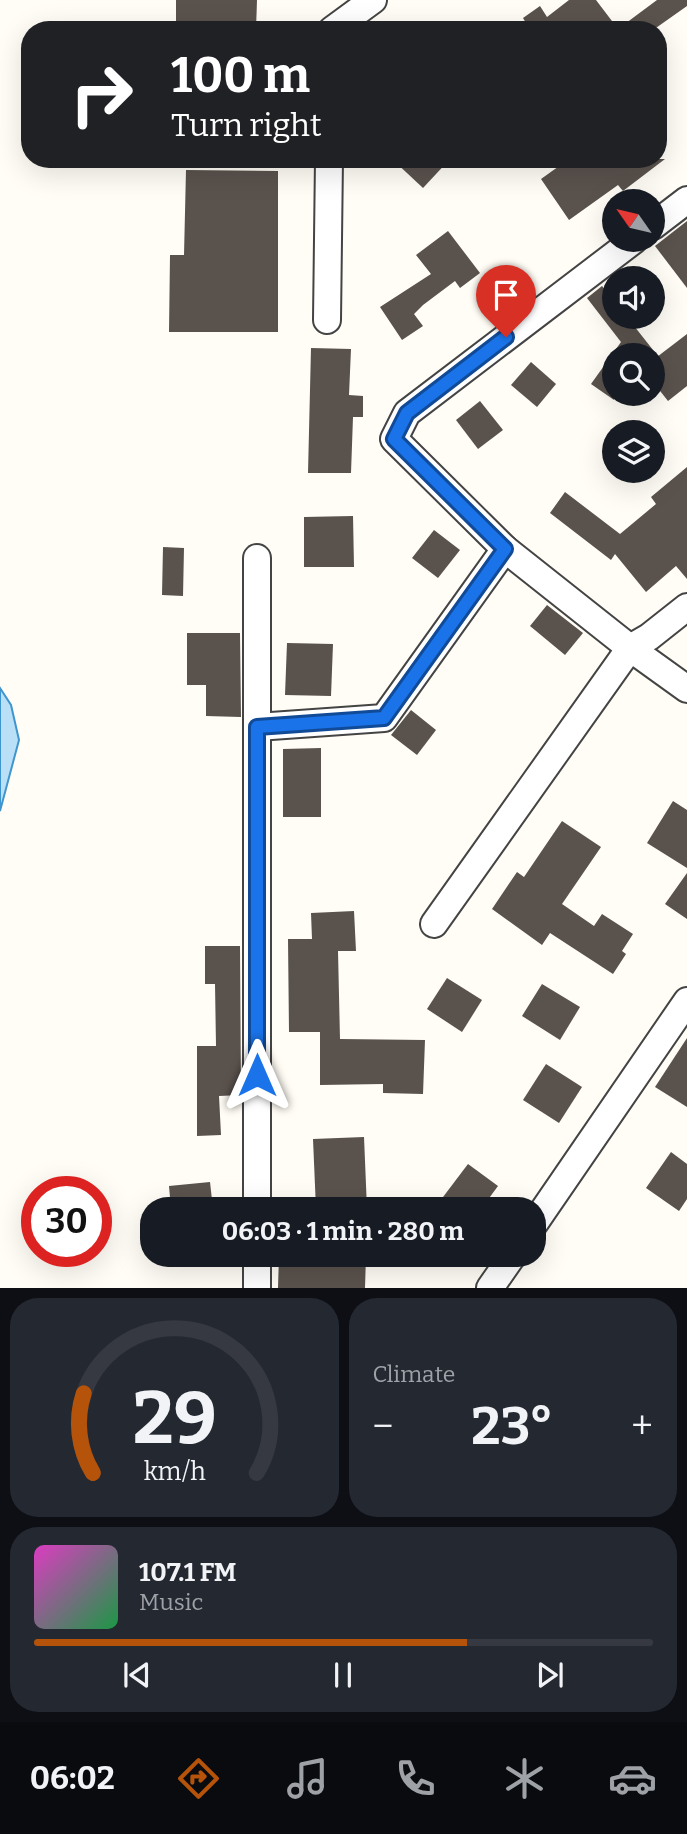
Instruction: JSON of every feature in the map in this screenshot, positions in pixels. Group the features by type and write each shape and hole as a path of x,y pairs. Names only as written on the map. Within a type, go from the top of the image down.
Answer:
{"street":[{"path":"344,21 373,0"},
{"path":"327,320 329,168"},
{"path":"665,217 687,200"},
{"path":"619,252 407,413 394,439 505,549 630,648 687,689"},
{"path":"257,727 384,718 505,549"},
{"path":"257,558 257,1197"},
{"path":"434,924 630,648 649,637 687,607"},
{"path":"546,1207 687,1001"},
{"path":"257,1267 257,1288"},
{"path":"490,1288 505,1267"}],"water":[{"path":"0,688 11,705 19,740 0,811"}],"building":[{"path":"176,0 257,0 256,21 176,21"},
{"path":"569,0 596,0 612,21 525,21 523,18 540,6 547,17"},
{"path":"657,0 687,0 687,6 666,21 629,21"},
{"path":"402,168 442,168 423,188"},
{"path":"556,168 653,168 626,189 618,185 612,189 602,189 602,196 569,220 541,179"},
{"path":"186,170 278,171 278,332 169,332 170,255 184,255"},
{"path":"687,221 687,288 660,252 665,252 665,238"},
{"path":"448,231 480,273 460,288 455,281 423,305 414,314 423,326 402,340 380,307 431,274 416,255"},
{"path":"602,286 602,317 587,298"},
{"path":"611,329 636,329 648,343 620,343"},
{"path":"687,334 687,386 668,401 665,397 665,351"},
{"path":"311,348 351,349 349,395 363,396 363,417 353,417 351,473 308,473"},
{"path":"531,362 556,384 537,407 511,385"},
{"path":"602,369 602,392 591,384"},
{"path":"480,401 503,430 478,449 456,420"},
{"path":"687,467 687,579 676,566 646,592 615,554 611,560 550,513 565,492 620,534 656,504 651,497"},
{"path":"353,516 354,567 304,567 304,517"},
{"path":"434,530 460,550 438,578 412,558"},
{"path":"163,547 184,548 183,596 162,595"},
{"path":"547,605 583,633 565,655 530,626"},
{"path":"187,633 240,633 241,717 206,716 206,685 187,685"},
{"path":"287,643 333,644 331,696 285,695"},
{"path":"411,710 436,730 417,755 391,735"},
{"path":"321,748 321,817 283,817 283,749"},
{"path":"673,801 687,810 687,868 647,843"},
{"path":"562,821 601,847 562,904 594,926 602,914 633,934 622,951 626,954 613,974 550,933 542,945 492,909 517,872 524,877"},
{"path":"687,873 687,919 665,904"},
{"path":"354,911 356,951 338,951 340,1039 425,1040 423,1094 383,1093 383,1084 320,1085 320,1032 289,1032 288,939 312,939 311,913"},
{"path":"205,946 240,946 241,1095 219,1096 221,1135 197,1136 197,1046 216,1046 215,984 205,984"},
{"path":"447,978 482,1000 462,1032 427,1009"},
{"path":"542,984 580,1007 560,1040 522,1016"},
{"path":"687,1038 687,1107 655,1087"},
{"path":"546,1064 582,1087 559,1123 523,1100"},
{"path":"364,1137 366,1197 315,1197 313,1139"},
{"path":"671,1152 687,1164 687,1199 679,1211 646,1188"},
{"path":"468,1164 498,1186 490,1197 443,1197"},
{"path":"210,1182 212,1197 170,1197 169,1186"},
{"path":"279,1267 366,1267 365,1288 278,1288"}],"route":[{"path":"257,1075 257,727 384,718 505,549 394,439 407,413 506,337"}]}
